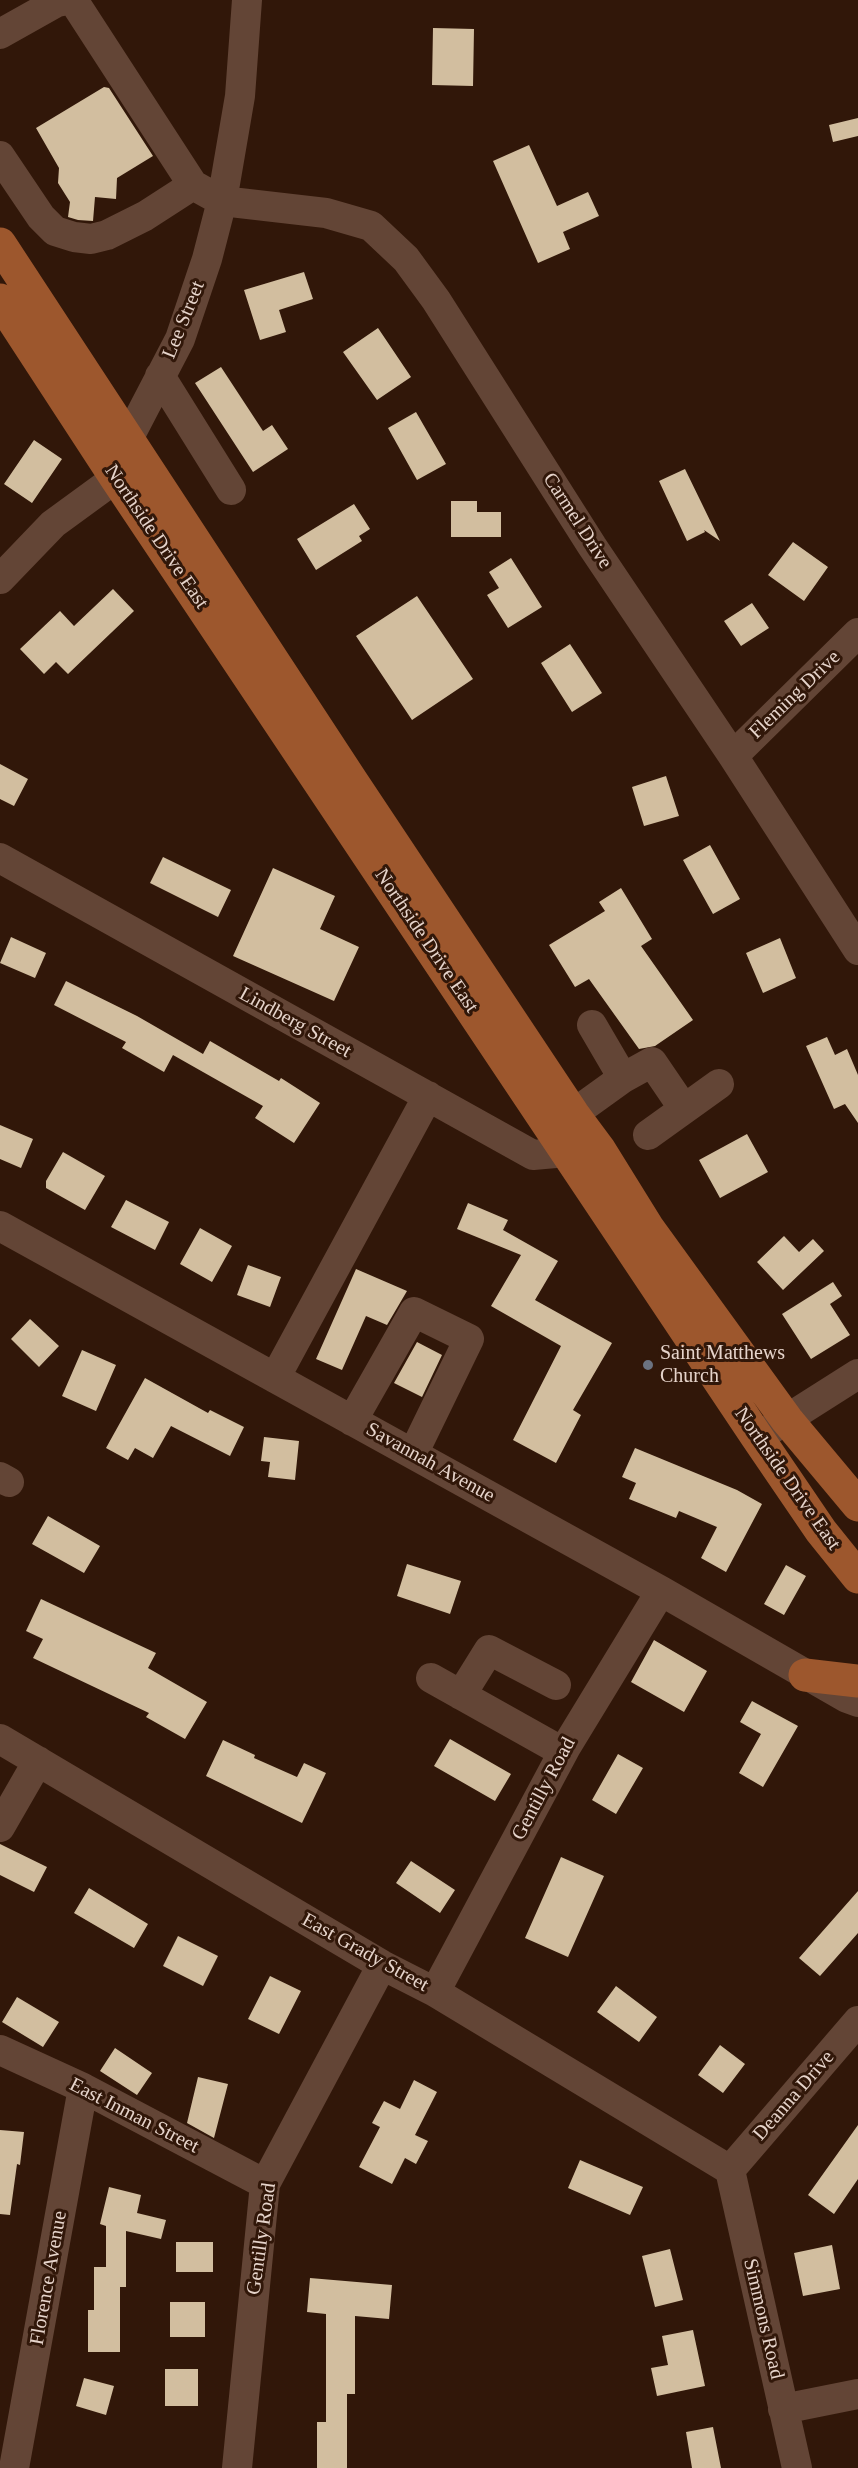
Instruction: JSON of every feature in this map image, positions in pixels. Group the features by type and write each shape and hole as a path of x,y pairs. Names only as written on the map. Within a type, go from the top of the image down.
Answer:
{"main road":[{"name":"Northside Drive East","path":"0,244 573,1114 583,1151 648,1228 787,1420 858,1504"},
{"name":"Northside Drive East","path":"0,300 116,478 583,1151 757,1437 821,1531 858,1577"},
{"path":"805,1675 858,1681"}],"street":[{"path":"0,34 57,2 68,0 75,3 193,185 222,201"},
{"name":"Lee Street","path":"116,478 128,439 180,339 207,259 222,201 240,96 248,0"},
{"path":"0,156 41,217 55,231 74,237 91,239 106,235 145,216 193,185"},
{"name":"Carmel Drive","path":"222,201 326,213 371,226 406,259 436,300 592,546 733,756 858,950"},
{"path":"160,376 231,490"},
{"path":"0,579 53,525 116,478"},
{"name":"Fleming Drive","path":"733,756 858,633"},
{"name":"Lindberg Street","path":"0,858 533,1155 583,1151"},
{"path":"592,1026 623,1078"},
{"path":"573,1114 623,1078 652,1062 684,1109"},
{"path":"648,1135 719,1084"},
{"path":"275,1378 428,1096"},
{"name":"Savannah Avenue","path":"0,1226 661,1591 805,1675 858,1702"},
{"path":"352,1420 414,1312 469,1339 413,1454"},
{"path":"757,1437 858,1374"},
{"name":"Gentilly Road","path":"435,1992 563,1752 661,1591"},
{"path":"461,1695 489,1650 556,1685"},
{"path":"431,1678 563,1752"},
{"name":"East Grady Street","path":"0,1738 382,1965 435,1992 730,2170"},
{"path":"4,1812 38,1761"},
{"name":"Gentilly Road","path":"237,2468 266,2184 382,1965"},
{"name":"Deanna Drive","path":"730,2170 858,2021"},
{"name":"East Inman Street","path":"0,2050 83,2088 266,2184"},
{"name":"Florence Avenue","path":"14,2468 83,2088"},
{"name":"Simmons Road","path":"730,2170 797,2468"},
{"path":"783,2409 858,2394"}],"building":[{"path":"433,28 474,29 473,86 432,85"},
{"path":"104,87 109,88 153,156 117,178 116,199 95,197 93,221 78,220 68,217 70,202 58,183 59,168 36,128"},
{"path":"858,118 858,136 833,142 829,125"},
{"path":"529,145 557,206 588,192 599,216 563,232 570,249 538,263 493,161"},
{"path":"304,272 313,299 279,310 286,332 260,340 244,290"},
{"path":"378,328 411,377 377,400 343,352"},
{"path":"221,367 263,431 272,425 288,449 253,472 195,383"},
{"path":"416,412 446,464 417,480 388,428"},
{"path":"34,440 62,459 32,503 4,484"},
{"path":"685,469 720,541 704,530 705,532 687,541 659,481"},
{"path":"451,501 477,501 477,512 501,512 501,537 451,537"},
{"path":"354,504 370,529 359,536 362,541 316,570 297,539"},
{"path":"793,542 828,567 804,601 768,575"},
{"path":"511,558 542,607 508,628 487,595 499,588 489,572"},
{"path":"113,589 134,611 68,674 56,662 44,674 20,649 60,611 74,626"},
{"path":"417,596 473,679 412,720 356,636"},
{"path":"752,603 769,628 741,646 724,621"},
{"path":"570,644 602,693 572,712 541,663"},
{"path":"0,764 28,779 14,806 0,799"},
{"path":"666,776 679,816 644,826 632,787"},
{"path":"710,845 740,899 713,914 683,860"},
{"path":"163,857 231,890 218,917 150,883"},
{"path":"273,868 335,896 320,929 359,947 334,1001 233,956"},
{"path":"621,888 652,939 641,946 693,1020 655,1046 639,1049 589,979 575,987 549,945 605,911 599,902"},
{"path":"11,937 46,953 35,978 0,963"},
{"path":"780,938 796,978 763,993 746,953"},
{"path":"66,981 137,1016 203,1054 210,1041 279,1081 281,1078 320,1103 294,1143 255,1118 263,1106 173,1055 164,1072 122,1048 126,1042 54,1005"},
{"path":"827,1037 835,1055 847,1049 858,1075 858,1123 845,1104 834,1109 806,1046"},
{"path":"0,1125 33,1139 21,1168 0,1159"},
{"path":"747,1134 768,1172 720,1198 699,1160"},
{"path":"63,1152 105,1176 85,1210 46,1188 46,1181"},
{"path":"126,1200 169,1222 155,1250 111,1227"},
{"path":"468,1203 508,1220 503,1230 558,1261 535,1300 612,1343 573,1410 581,1415 556,1463 513,1440 561,1346 491,1306 521,1255 457,1229"},
{"path":"200,1228 232,1246 212,1282 180,1264"},
{"path":"784,1236 799,1252 813,1239 824,1251 783,1290 757,1262"},
{"path":"248,1265 281,1277 270,1307 237,1295"},
{"path":"356,1269 407,1291 387,1325 366,1316 342,1370 316,1359"},
{"path":"833,1282 842,1296 830,1304 850,1335 811,1359 782,1314"},
{"path":"30,1319 59,1346 39,1367 11,1339"},
{"path":"417,1342 442,1355 422,1397 394,1383"},
{"path":"82,1350 116,1365 96,1411 62,1396"},
{"path":"145,1378 208,1413 210,1410 244,1427 230,1456 171,1426 153,1458 135,1448 128,1460 106,1448"},
{"path":"264,1437 299,1441 295,1480 268,1477 270,1462 261,1461"},
{"path":"635,1448 737,1490 762,1504 726,1572 701,1558 717,1527 679,1511 676,1518 629,1499 636,1483 622,1477"},
{"path":"48,1516 100,1546 84,1573 32,1544"},
{"path":"407,1564 461,1581 450,1614 397,1596"},
{"path":"786,1565 806,1576 784,1615 764,1604"},
{"path":"41,1599 156,1653 148,1668 207,1702 185,1739 146,1717 149,1713 33,1658 43,1639 26,1631"},
{"path":"654,1640 707,1671 684,1712 631,1682"},
{"path":"752,1701 798,1726 763,1787 739,1773 761,1734 740,1722"},
{"path":"450,1739 511,1774 495,1801 434,1766"},
{"path":"223,1740 255,1755 254,1758 297,1777 304,1763 326,1773 302,1823 206,1776"},
{"path":"618,1754 643,1768 616,1814 592,1800"},
{"path":"0,1844 47,1867 34,1892 0,1875"},
{"path":"561,1857 604,1876 568,1957 525,1938"},
{"path":"411,1861 455,1890 440,1913 396,1883"},
{"path":"89,1888 148,1924 134,1948 74,1913"},
{"path":"858,1891 858,1933 820,1976 799,1958"},
{"path":"178,1936 218,1956 203,1986 163,1966"},
{"path":"270,1976 301,1991 279,2034 248,2019"},
{"path":"616,1986 657,2017 639,2042 597,2012"},
{"path":"17,1997 59,2022 43,2047 2,2022"},
{"path":"720,2045 745,2064 723,2093 698,2075"},
{"path":"115,2048 152,2073 137,2095 100,2071"},
{"path":"198,2077 228,2084 214,2138 187,2123"},
{"path":"414,2080 437,2092 415,2135 428,2141 416,2164 405,2158 392,2184 359,2167 380,2127 372,2123 384,2101 400,2109"},
{"path":"858,2125 858,2179 834,2214 808,2195"},
{"path":"0,2130 24,2132 10,2215 0,2214"},
{"path":"580,2160 643,2187 630,2215 568,2188"},
{"path":"109,2187 141,2195 137,2213 166,2220 161,2239 126,2231 126,2287 120,2287 120,2352 88,2352 88,2310 94,2310 94,2267 106,2267 106,2226 100,2224"},
{"path":"176,2242 213,2242 213,2272 176,2272"},
{"path":"832,2245 840,2289 803,2296 794,2253"},
{"path":"670,2249 683,2300 655,2307 642,2256"},
{"path":"310,2278 392,2285 389,2319 355,2316 355,2394 347,2394 347,2468 317,2468 317,2422 326,2422 326,2314 307,2312"},
{"path":"170,2302 205,2302 205,2337 170,2337"},
{"path":"693,2330 705,2386 657,2396 651,2368 668,2365 662,2336"},
{"path":"165,2369 198,2369 198,2406 165,2406"},
{"path":"84,2378 114,2386 106,2415 76,2406"},
{"path":"713,2427 721,2468 692,2468 686,2432"}],"place":[{"name":"Saint Matthews Church","path":"648,1365"}]}
